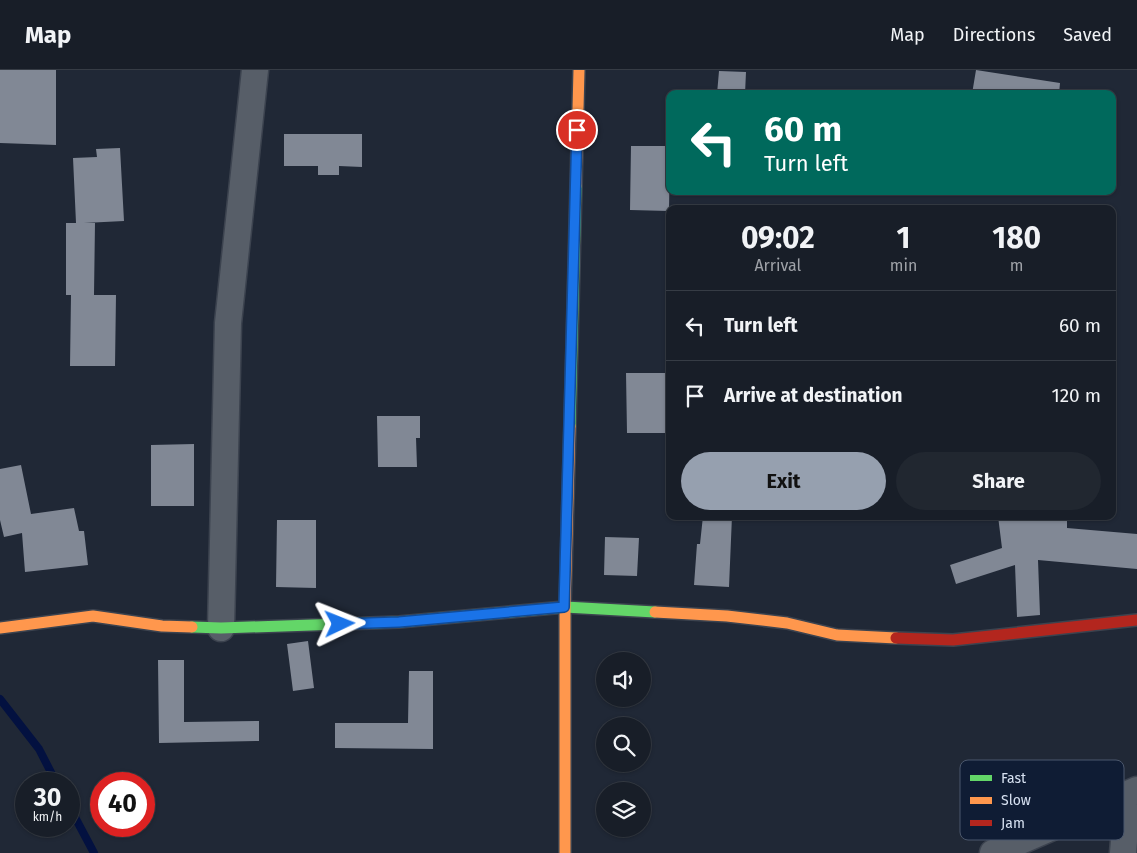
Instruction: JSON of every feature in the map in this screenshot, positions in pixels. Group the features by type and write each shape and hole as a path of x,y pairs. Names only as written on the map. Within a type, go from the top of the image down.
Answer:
{"street":[{"path":"221,628 228,323 255,70"},
{"path":"566,853 564,607 579,70"},
{"path":"0,628 93,616 162,626 221,628 399,622 564,607 727,616 787,623 837,635 953,640 1137,620"},
{"path":"1123,853 1133,792"},
{"path":"993,853 1023,840"}],"building":[{"path":"0,70 56,70 56,145 0,143"},
{"path":"976,70 1060,83 1059,90 973,90"},
{"path":"719,71 746,72 745,90 717,90"},
{"path":"284,134 362,134 362,167 339,166 339,175 318,175 318,166 284,166"},
{"path":"631,146 666,146 666,195 669,195 669,205 666,205 666,211 630,210"},
{"path":"120,148 124,221 84,223 95,223 94,295 116,295 115,366 70,366 71,295 66,295 66,223 76,223 73,158 97,157 96,149"},
{"path":"626,373 665,373 665,433 627,433"},
{"path":"377,416 420,416 420,438 416,438 417,467 378,467"},
{"path":"194,444 194,506 151,506 151,445"},
{"path":"21,465 31,514 74,508 79,531 84,531 88,565 25,572 22,533 4,537 0,520 0,469"},
{"path":"277,520 316,520 316,588 276,587"},
{"path":"703,520 732,520 729,587 694,585 697,544 700,544"},
{"path":"998,520 1067,520 1067,528 1137,534 1137,569 1038,560 1040,615 1017,617 1015,565 956,584 950,565 1002,548"},
{"path":"605,537 639,538 637,576 604,575"},
{"path":"308,641 314,688 293,691 287,644"},
{"path":"158,660 184,660 184,722 259,721 259,741 159,743"},
{"path":"409,671 433,671 433,749 335,748 335,723 408,723"}],"waterway":[{"path":"0,699 39,749 51,772"},
{"path":"80,827 94,853"}],"traffic: fast":[{"path":"570,426 576,186"},
{"path":"192,627 221,628 399,622 565,607 655,612"}],"traffic: slow":[{"path":"576,186 579,70"},
{"path":"565,853 565,607 570,426"},
{"path":"655,612 727,616 787,623 837,635 896,638"},
{"path":"0,628 93,616 162,626 192,627"}],"traffic: jam":[{"path":"896,638 953,640 1137,620"}],"route":[{"path":"340,624 399,622 564,607 577,130"}]}
